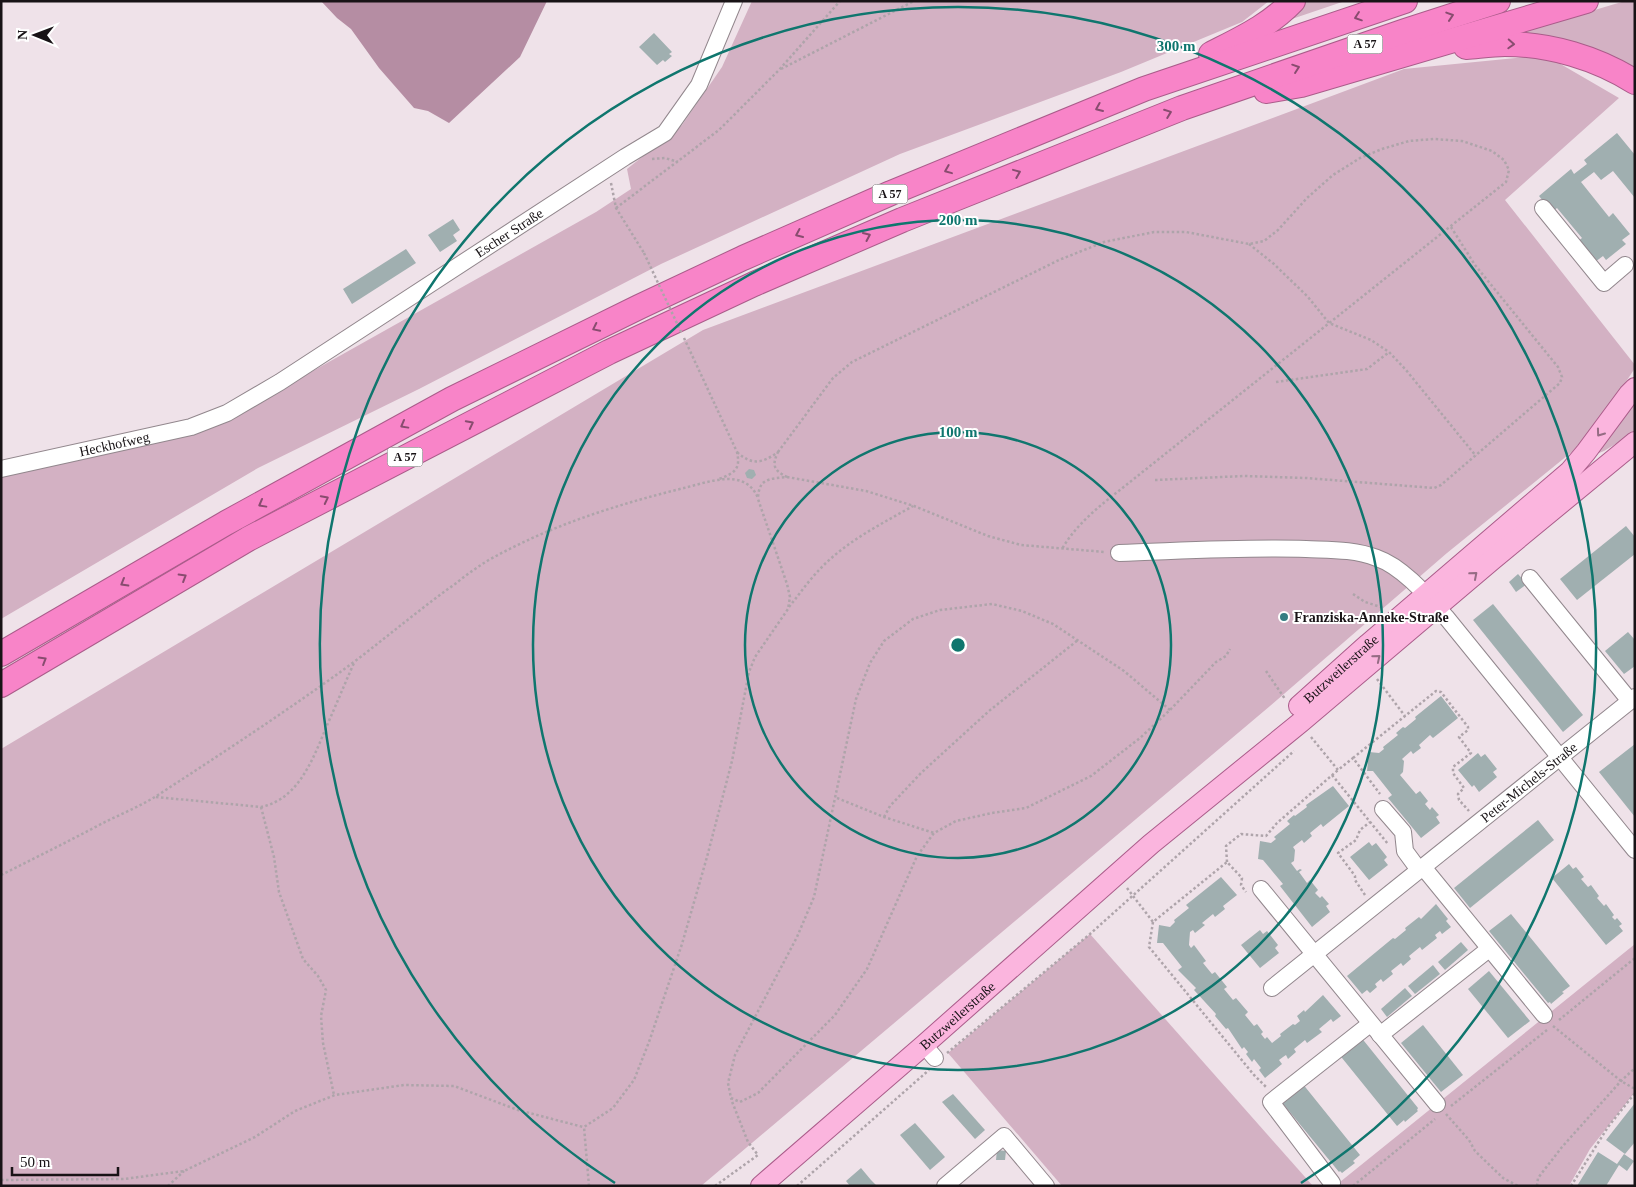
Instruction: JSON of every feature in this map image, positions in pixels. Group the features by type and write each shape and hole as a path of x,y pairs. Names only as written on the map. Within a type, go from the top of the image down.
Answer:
{"highway":[{"path":"1144,89 1258,30 1279,16 1293,1"},
{"name":"A 57","path":"1,654 226,523 452,399 743,258 891,193 1144,89 1405,1"},
{"name":"A 57","path":"1,684 248,539 609,352 754,284 902,220 1154,119 1405,31 1498,1"},
{"path":"1234,90 1268,90 1301,85 1586,1"},
{"path":"1410,53 1504,44 1532,46 1591,60 1635,82"}],"main road":[{"name":"Butzweilerstraße","path":"1432,601 1570,471 1635,388"},
{"name":"Butzweilerstraße","path":"761,1186 933,1057 1115,876 1297,716 1432,601 1635,442"}],"street":[{"name":"Escher Straße","path":"227,413 280,382 664,133 700,85 734,1"},
{"path":"1544,208 1604,283 1625,265"},
{"name":"Heckhofweg","path":"1,469 191,427 227,413"},
{"path":"1119,553 1271,548 1353,551 1379,558 1397,569 1432,601 1635,850"},
{"path":"1530,578 1633,699"},
{"name":"Peter-Michels-Straße","path":"1272,988 1633,699"},
{"path":"1383,803 1403,832 1404,851 1548,1020"},
{"path":"1254,891 1314,954 1375,1029 1437,1111"},
{"path":"1332,1183 1271,1102 1489,949"},
{"path":"945,1186 1004,1136 1046,1186"}],"path":[{"path":"616,208 720,130 779,70 840,1"},
{"path":"779,70 914,1"},
{"path":"1062,549 1084,520 1122,488 1506,182 1509,170 1504,160 1492,151 1462,141 1434,139 1409,141 1360,158 1333,175 1307,198 1278,230 1264,241 1249,244 1186,232 1154,232 1104,242 1059,260 852,362 833,378 774,460 774,467 778,473 786,477 866,490 914,506 988,536 1021,545 1062,549 1119,553"},
{"path":"605,170 611,184 616,208 644,253 737,452 739,460 736,469 733,473 716,481"},
{"path":"1155,480 1252,476 1306,478 1434,488 1441,486 1560,383 1562,377 1558,368 1475,265 1451,227"},
{"path":"1249,244 1274,264 1308,297 1329,323 1371,340 1389,352 1476,456"},
{"path":"1276,382 1367,369 1389,352"},
{"path":"737,452 744,458 757,462 768,459 778,452"},
{"path":"758,498 758,488 761,484 767,480 786,477"},
{"path":"1,875 154,797 260,728 355,661 420,609 485,562 528,539 590,514 716,481 735,480 743,482 755,491 758,498 787,584 790,597 788,609"},
{"path":"1,1180 124,1179 184,1171 255,1138 295,1111 334,1095 404,1085 454,1086 518,1110 584,1127 614,1108 634,1080 682,944 732,761 749,672 755,657 788,609 826,563 853,541 914,506"},
{"path":"1353,594 1365,602 1392,612"},
{"path":"715,1186 758,1155 748,1142 731,1098 728,1083 735,1055 797,937 814,897 856,698 870,663 884,641 913,619 940,610 992,604 1022,611 1053,624 1078,640 1124,671 1170,710"},
{"path":"884,817 890,806 921,774 982,718 1078,640"},
{"path":"731,1098 740,1102 758,1093 835,1015 867,969 917,856 934,833 956,821 1026,808 1091,776 1140,738 1216,662 1226,656 1230,649"},
{"path":"154,797 261,807 273,804 293,789 311,765 355,661"},
{"path":"1266,671 1338,770"},
{"path":"1376,678 1405,716"},
{"path":"1254,891 1241,885 1242,878 1227,862 1226,846 1241,834 1266,836 1332,775 1436,691 1441,692 1468,728 1459,737 1471,753 1453,767 1453,773 1464,788 1458,794 1459,800 1479,822"},
{"path":"1353,758 1383,803"},
{"path":"1332,775 1389,844"},
{"path":"836,798 884,817 934,833"},
{"path":"261,807 274,857 279,892 303,959 318,976 326,990 321,1016 323,1043 334,1095"},
{"path":"1370,822 1360,830 1356,840 1338,853 1355,876 1355,880 1373,907"},
{"path":"1227,862 1154,922 1149,947 1254,1076 1277,1098"},
{"path":"1115,876 1154,922"},
{"path":"796,1186 933,1057 1090,934 1133,895"},
{"path":"1518,1186 1503,1178 1476,1151 1470,1140 1444,1112 1548,1020 1635,958"},
{"path":"1548,1020 1635,1091 1608,1127 1571,1186"},
{"path":"1537,1186 1538,1178 1562,1147 1621,1080 1635,1068"},
{"path":"1353,1186 1437,1111"},
{"path":"584,1127 589,1186"},
{"path":"168,1186 184,1171"}],"shaded area":[{"path":"321,1 547,1 520,57 449,123 428,111 414,108 379,68 351,29 337,18"},
{"path":"752,1 1269,1 1242,22 1121,72 900,154 661,264 419,389 258,468 1,619 1,477 229,418 596,212 631,189 627,169 682,125 722,67"},
{"path":"1303,1 1345,1 1283,22"},
{"path":"1625,1 1635,1 1635,73 1514,34"},
{"path":"1545,55 1619,98 1505,200 1635,365 1635,368 1589,438 1447,553 1270,706 701,1186 1,1186 1,749 703,330 1404,69"},
{"path":"1635,400 1635,432 1599,453 1599,451"},
{"path":"1090,934 1313,1186 1062,1186 948,1053"},
{"path":"1635,944 1635,1092 1590,1149 1569,1186 1335,1186"}],"building":[{"path":"654,33 672,52 669,54 672,56 665,62 663,60 657,65 639,47"},
{"path":"1617,133 1635,155 1635,198 1613,171 1601,180 1594,172 1581,182 1609,217 1613,213 1630,234 1622,240 1626,244 1606,260 1603,256 1595,262 1578,241 1582,238 1557,208 1552,212 1539,196 1571,169 1574,174 1587,164 1584,160"},
{"path":"453,219 460,230 453,235 457,241 440,252 428,235"},
{"path":"406,249 416,263 352,304 343,289"},
{"path":"749,469 754,470 756,475 752,479 747,478 745,473"},
{"path":"1626,526 1635,537 1635,554 1577,600 1560,579"},
{"path":"1518,574 1527,584 1516,592 1509,582"},
{"path":"1493,604 1583,715 1563,732 1473,620"},
{"path":"1628,632 1635,640 1635,666 1624,674 1605,651"},
{"path":"1441,696 1458,718 1433,738 1430,735 1419,745 1421,748 1413,754 1411,751 1402,759 1404,761 1403,772 1400,775 1416,794 1420,791 1428,801 1425,804 1430,810 1432,807 1439,815 1436,817 1440,823 1421,838 1388,798 1392,795 1373,771 1367,771 1369,752 1379,753 1384,749 1383,747 1398,735 1396,733 1416,719 1415,717"},
{"path":"1635,744 1634,780 1635,817 1599,772"},
{"path":"1478,753 1481,757 1485,754 1497,769 1493,772 1497,777 1479,792 1474,785 1472,787 1458,770"},
{"path":"1333,786 1349,806 1323,827 1321,824 1310,833 1312,836 1304,843 1302,840 1293,847 1295,850 1294,861 1291,863 1297,871 1302,870 1299,872 1307,883 1310,880 1318,890 1315,893 1320,898 1322,896 1329,904 1326,906 1330,912 1312,927 1280,886 1283,884 1263,860 1258,859 1260,841 1271,843 1276,839 1274,837 1290,824 1287,821"},
{"path":"1538,820 1554,840 1470,908 1454,888"},
{"path":"1369,842 1372,846 1376,843 1387,857 1384,860 1388,865 1369,880 1350,857"},
{"path":"1569,864 1573,869 1576,867 1584,877 1581,879 1588,887 1591,885 1599,896 1597,898 1604,906 1606,904 1614,915 1612,917 1615,920 1617,918 1622,924 1619,926 1623,931 1606,945 1552,878"},
{"path":"1221,877 1237,895 1223,906 1225,909 1215,917 1213,914 1202,923 1205,925 1195,933 1193,930 1190,932 1189,945 1191,948 1194,945 1206,961 1203,963 1212,974 1215,972 1227,987 1224,989 1233,1000 1236,998 1248,1012 1245,1015 1254,1026 1257,1024 1263,1032 1261,1034 1265,1039 1267,1037 1272,1043 1281,1036 1280,1034 1300,1021 1297,1016 1304,1010 1305,1012 1323,995 1341,1016 1333,1022 1331,1019 1319,1029 1322,1032 1307,1043 1305,1040 1294,1049 1296,1052 1288,1059 1286,1055 1279,1060 1282,1064 1265,1078 1259,1070 1261,1068 1254,1059 1252,1062 1246,1054 1248,1052 1244,1047 1242,1049 1228,1028 1226,1029 1215,1016 1216,1014 1194,990 1196,988 1178,970 1182,967 1163,943 1157,943 1159,925 1170,927 1175,922 1174,920 1189,908 1186,905"},
{"path":"1436,904 1448,919 1446,921 1451,927 1442,934 1440,931 1435,935 1437,938 1422,950 1420,947 1409,956 1411,959 1403,966 1401,963 1391,971 1393,974 1383,982 1381,979 1375,984 1377,987 1370,993 1367,990 1362,994 1347,976 1393,938 1395,939 1406,930 1405,928 1419,917 1421,919"},
{"path":"1511,914 1570,986 1551,1004 1550,1002 1548,1003 1489,931"},
{"path":"1260,930 1263,934 1267,931 1278,945 1275,948 1279,953 1260,968 1241,945"},
{"path":"1461,942 1468,950 1445,970 1438,962"},
{"path":"1433,965 1440,974 1415,994 1408,986"},
{"path":"1489,971 1530,1021 1508,1038 1468,989"},
{"path":"1405,988 1412,996 1387,1017 1381,1009"},
{"path":"1423,1025 1463,1075 1441,1092 1401,1043"},
{"path":"1360,1036 1418,1108 1418,1111 1397,1126 1338,1053"},
{"path":"1302,1083 1360,1155 1353,1161 1355,1163 1342,1173 1339,1172 1280,1100"},
{"path":"953,1094 985,1130 975,1139 942,1102"},
{"path":"1635,1103 1635,1142 1625,1154 1606,1140"},
{"path":"915,1123 945,1157 930,1170 900,1135"},
{"path":"997,1150 1006,1151 1005,1160 996,1160"},
{"path":"1598,1152 1617,1164 1624,1154 1634,1161 1627,1171 1619,1165 1606,1186 1577,1186"},
{"path":"861,1168 877,1186 850,1186 846,1181"}],"place":[{"name":"Franziska-Anneke-Straße","path":"1284,617"}]}
